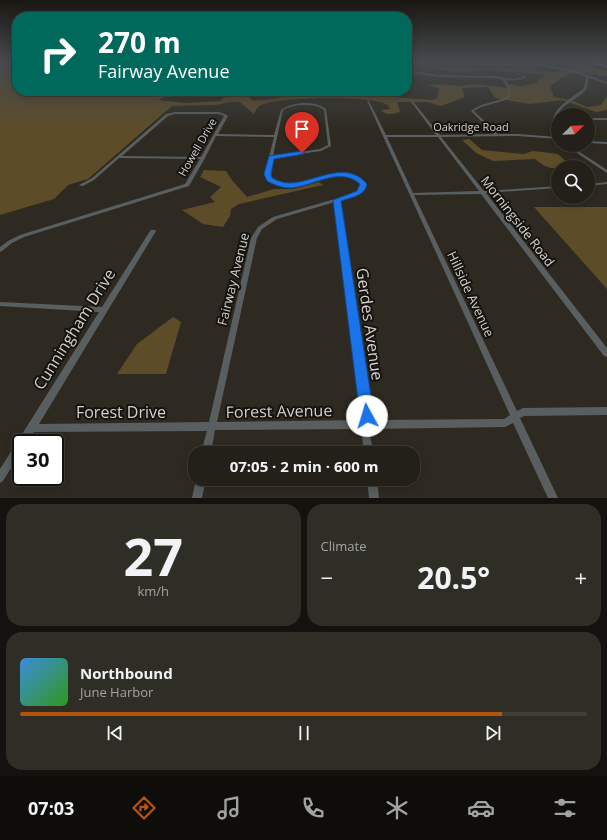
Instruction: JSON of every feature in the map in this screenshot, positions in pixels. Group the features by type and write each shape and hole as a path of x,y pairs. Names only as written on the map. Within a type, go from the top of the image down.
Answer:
{"street":[{"path":"496,135 472,111 476,108 494,104 508,97 510,91 506,84"},
{"path":"562,108 564,103 584,90 587,84"},
{"name":"Hillside Avenue","path":"368,101 553,498"},
{"name":"Morningside Road","path":"412,101 607,354"},
{"name":"Fairway Avenue","path":"208,446 255,235 263,225 275,218 337,200 359,192 363,187 363,182 353,176 339,174 295,185 280,184 271,181 268,176 271,157 282,111 285,108 294,106 312,105 321,107 325,110 330,144 328,146 318,150 271,157"},
{"name":"Howell Drive","path":"0,250 13,240 22,236 185,186 189,183 226,116 224,114 171,114 166,116 93,179 81,185"},
{"path":"595,119 607,119"},
{"path":"216,135 276,136"},
{"name":"Oakridge Road","path":"384,136 531,135 551,136"},
{"path":"595,143 607,144"},
{"path":"577,152 607,172"},
{"path":"118,157 203,158"},
{"path":"595,184 607,183"},
{"path":"412,194 483,193 551,188"},
{"name":"Gerdes Avenue","path":"337,200 367,411 369,446"},
{"name":"Cunningham Drive","path":"27,434 153,231"},
{"path":"0,304 104,310"},
{"name":"Forest Avenue","path":"212,427 505,423 523,412 607,411"},
{"name":"Forest Drive","path":"31,428 212,427"},
{"name":"Cunningham Drive","path":"0,478 12,459"},
{"path":"197,498 200,486"},
{"path":"373,486 374,498"}],"shaded area":[{"path":"0,84 12,84 12,96 167,96 158,100 186,103 220,101 226,96 249,96 252,100 293,96 394,96 432,100 437,98 439,89 428,85 439,84 460,86 476,84 508,88 506,84 522,86 531,84 553,84 550,86 554,97 574,101 587,107 601,105 607,96 607,110 596,112 595,108 585,108 562,100 530,104 495,98 488,87 462,88 465,97 441,106 427,102 397,102 400,112 390,114 381,110 390,109 388,105 383,103 344,98 295,99 267,103 259,106 254,114 240,102 230,102 216,105 172,106 88,179 68,185 54,199 0,215"},
{"path":"469,139 482,150 523,154 533,151 558,154 565,160 551,160 551,168 535,159 493,161 476,153 462,140"},
{"path":"204,170 226,171 247,197 274,189 293,189 319,182 323,185 239,204 231,209 230,216 223,227 203,224 182,210 215,202 210,197 221,187 200,177"},
{"path":"534,207 607,207 607,289"},
{"path":"173,317 181,322 166,374 117,374 137,344"}],"route":[{"path":"302,153 271,157 268,174 269,179 280,184 291,185 332,175 343,174 356,177 364,184 363,189 354,195 337,200 367,416"}]}
